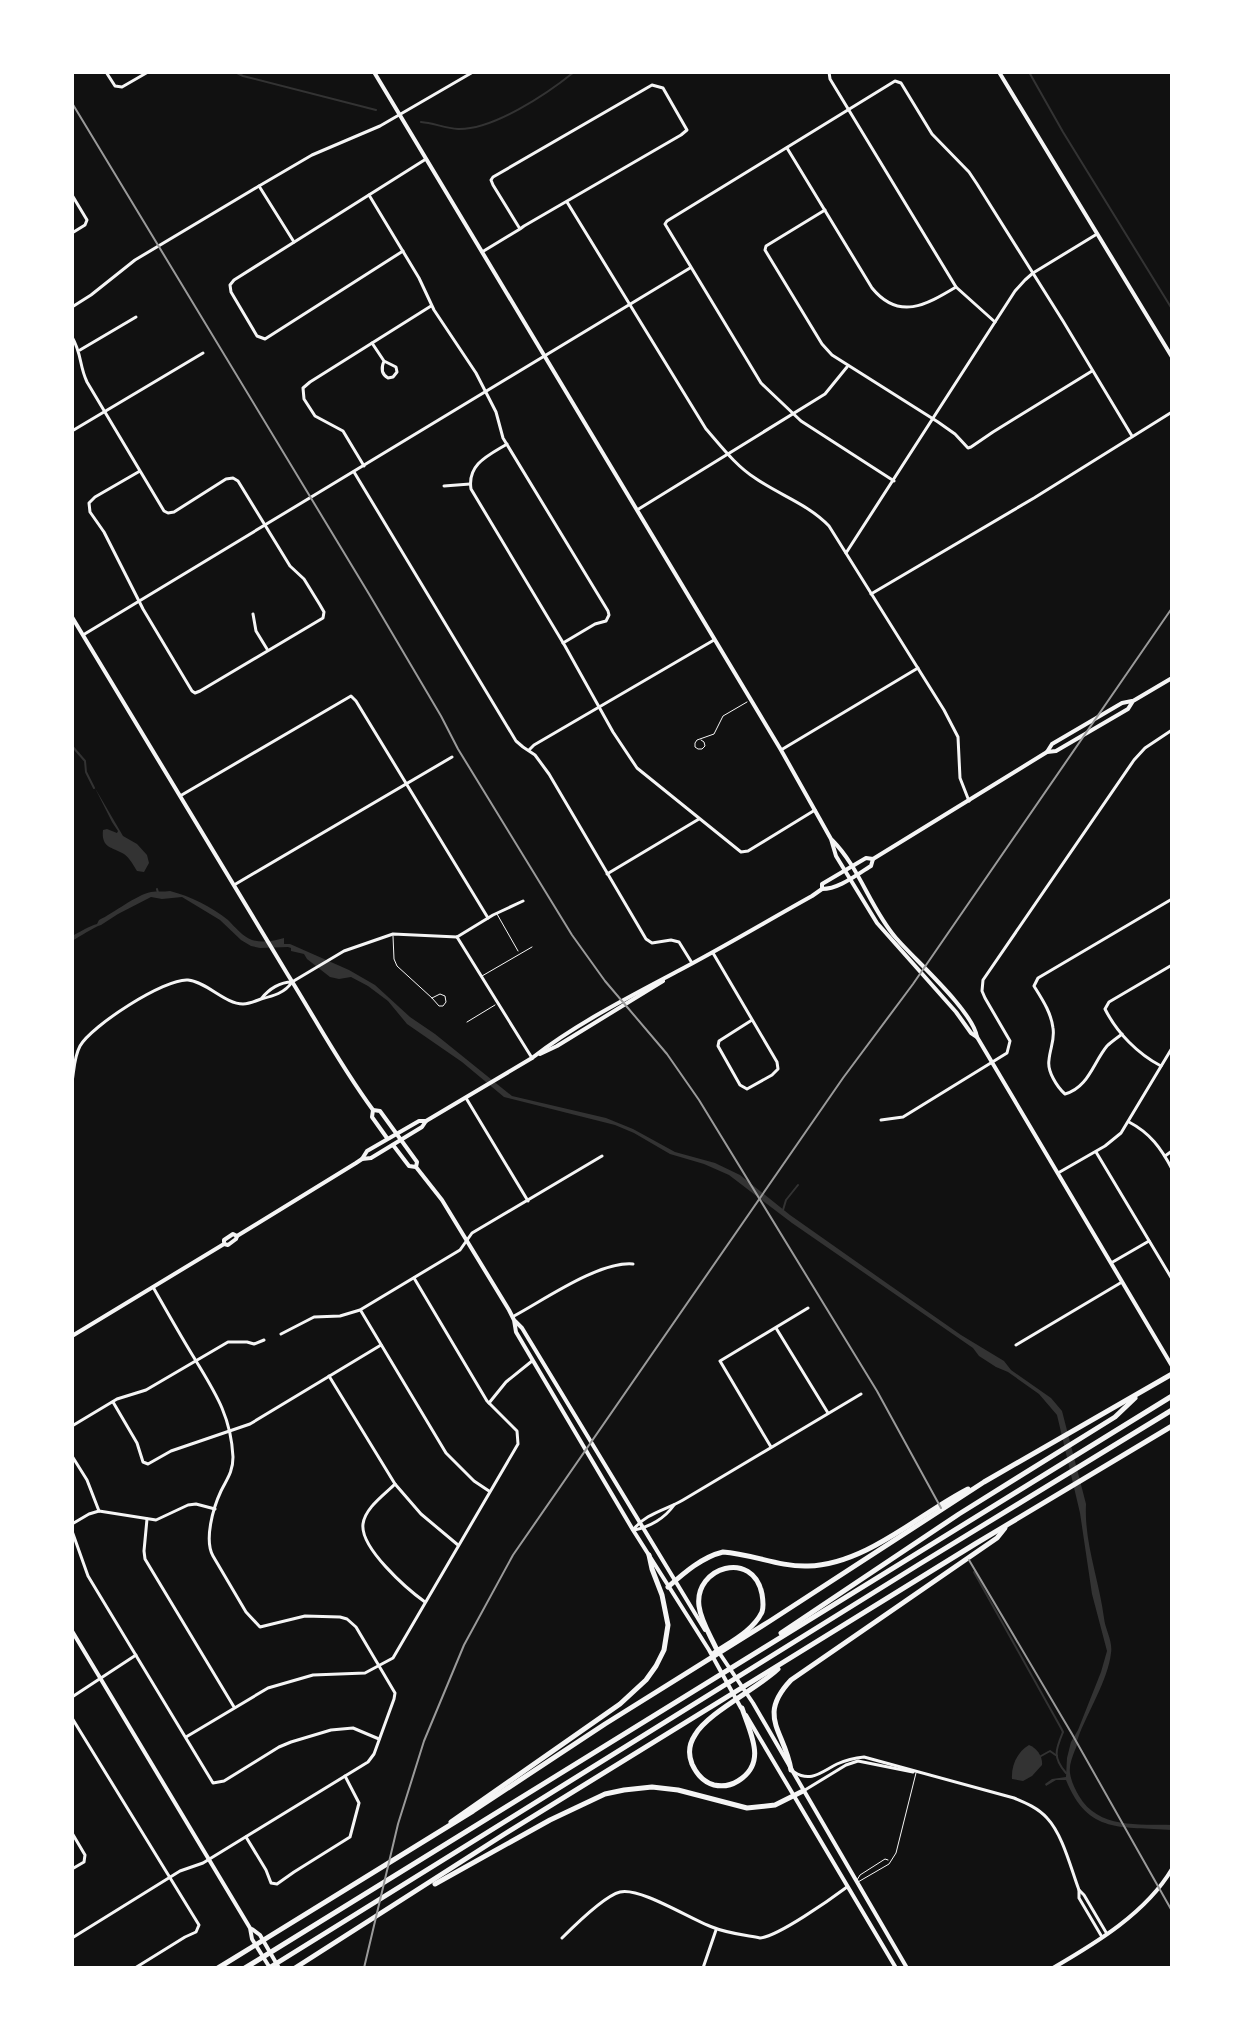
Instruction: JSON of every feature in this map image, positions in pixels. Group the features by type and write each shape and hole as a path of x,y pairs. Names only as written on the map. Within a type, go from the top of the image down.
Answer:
{"highway":[{"path":"218,1968 445,1828 938,1509 1172,1374"},
{"path":"747,1657 945,1523 1115,1417 1142,1392"},
{"path":"245,1968 1172,1396"},
{"path":"270,1968 1172,1410"},
{"path":"791,1770 773,1714 777,1696 791,1680 1008,1524 1172,1426"},
{"path":"668,1587 700,1562 723,1552 796,1566 841,1560 872,1547 938,1509"},
{"path":"445,1828 457,1816 620,1704 646,1680 664,1650 668,1625 649,1555"},
{"path":"742,1708 756,1757 740,1780 728,1786 717,1786 703,1780 695,1770 690,1757 690,1744 696,1732 788,1660 964,1556"},
{"path":"716,1648 699,1607 701,1591 713,1574 736,1567 747,1570 758,1581 764,1604 754,1623 727,1646"},
{"path":"295,1968 503,1835 751,1686"},
{"path":"393,1907 550,1820 605,1794 652,1787 678,1790 747,1808 775,1805 803,1791"}],"main road":[{"path":"374,72 781,750 831,839 836,856 849,879 877,923 977,1037"},
{"path":"999,72 1172,357"},
{"path":"72,617 345,1070 373,1110 372,1117 409,1166 416,1167"},
{"path":"822,889 822,884 845,870 866,858 873,859 1047,752 1056,751 1128,709 1133,701 1172,678"},
{"path":"831,839 844,851 897,939 955,1001 976,1030 992,1063 1172,1366"},
{"path":"72,1336 224,1244 224,1240 233,1234 237,1236 362,1159 371,1158 393,1145 422,1127 426,1121 565,1035 822,889 858,874 871,866 873,859"},
{"path":"373,1110 380,1111 417,1162 416,1167 442,1200 522,1328 716,1648 753,1703 907,1968"},
{"path":"362,1159 367,1151 419,1121 426,1121"},
{"path":"513,1318 516,1332 633,1530 709,1650 896,1968"},
{"path":"72,1631 210,1859 270,1968"},
{"path":"1053,1968 1104,1935 1145,1902 1172,1869"},
{"path":"250,1928 260,1935 279,1968"}],"street":[{"path":"106,72 115,86 122,87 148,72"},
{"path":"72,307 135,260 259,186 312,155 399,115 473,72"},
{"path":"829,72 830,79 956,287 995,322"},
{"path":"894,481 793,415 761,383 665,224 895,81 901,83 932,134 969,172 1132,436"},
{"path":"482,252 687,130 666,91 661,86 652,85 493,177 493,185 520,229"},
{"path":"787,148 872,288 889,303 907,308 922,306 956,287"},
{"path":"403,251 265,339 257,336 231,292 230,285 234,280 426,159"},
{"path":"259,186 294,242"},
{"path":"72,195 86,223 72,233"},
{"path":"369,195 419,278 432,306 470,362 507,444 608,611 606,621 563,643"},
{"path":"567,202 706,429 754,478 818,514 829,526 958,737 960,778 969,801"},
{"path":"825,210 766,246 765,250 822,344 832,355 955,434 965,446 971,447 1092,371"},
{"path":"846,553 1015,291 1033,273 1097,234"},
{"path":"83,635 690,268"},
{"path":"364,466 343,431 315,416 302,393 307,384 432,306"},
{"path":"80,350 136,317"},
{"path":"72,337 80,350 84,376 104,412 140,471 161,507 168,513 174,512 226,479 233,478 239,482 290,566 304,579 325,615 193,693 117,554 90,512 89,503 95,497 140,471"},
{"path":"372,342 384,361 396,367 393,377 384,376 384,361"},
{"path":"72,431 203,353"},
{"path":"637,510 825,394 848,366"},
{"path":"871,594 1172,412"},
{"path":"507,444 474,467 470,484 475,498 637,768 743,852 815,810"},
{"path":"354,472 516,741 535,755 549,774 646,939 652,943 679,942 692,963"},
{"path":"444,486 470,484"},
{"path":"253,614 256,631 267,649"},
{"path":"529,750 714,640"},
{"path":"781,750 918,668"},
{"path":"180,796 351,696 488,918"},
{"path":"881,1120 903,1117 1005,1055 1011,1043 985,998 983,980 1137,756 1172,730"},
{"path":"234,885 452,757"},
{"path":"607,874 699,819"},
{"path":"1122,1034 1107,1047 1083,1083 1065,1094 1048,1065 1053,1024 1035,983 1038,978 1172,899"},
{"path":"72,1082 77,1052 87,1037 121,1010 173,982 194,981 238,1004 250,1003 344,951 393,934 457,937 523,901"},
{"path":"457,937 532,1058"},
{"path":"712,952 777,1062 778,1069 772,1075 747,1089 740,1085 718,1046 719,1041 752,1020"},
{"path":"1161,1066 1145,1056 1122,1034 1105,1009 1109,1002 1172,965"},
{"path":"1058,1173 1117,1138 1172,1048"},
{"path":"465,1097 528,1201"},
{"path":"1129,1122 1151,1137 1172,1169"},
{"path":"1096,1151 1172,1279"},
{"path":"1165,1156 1172,1151"},
{"path":"281,1334 314,1317 340,1316 360,1310 460,1250 474,1232 602,1156"},
{"path":"1111,1263 1149,1241"},
{"path":"513,1318 598,1271 633,1264"},
{"path":"186,1737 273,1686 313,1675 361,1674 395,1655 519,1440 517,1431 489,1403 414,1278"},
{"path":"1016,1345 1122,1282"},
{"path":"72,1938 169,1878 210,1859 370,1760 395,1697 393,1688 356,1627 344,1618 302,1616 263,1628 241,1604 208,1547 220,1493 232,1471 233,1451 229,1431 220,1401 153,1287"},
{"path":"771,1447 720,1361 808,1308"},
{"path":"360,1310 446,1453 474,1481 489,1491"},
{"path":"776,1327 828,1413"},
{"path":"72,1426 121,1397 146,1390 228,1342 254,1344 264,1340"},
{"path":"113,1402 137,1443 141,1459 145,1463 152,1462 171,1451 250,1424 381,1345"},
{"path":"489,1403 506,1382 533,1360"},
{"path":"329,1376 395,1484 421,1514 458,1545"},
{"path":"633,1530 640,1521 674,1505 861,1394"},
{"path":"72,1456 87,1480 99,1511"},
{"path":"395,1484 366,1515 362,1526 364,1535 369,1547 394,1575 425,1602"},
{"path":"72,1524 99,1511 156,1520 188,1505 215,1509"},
{"path":"633,1530 644,1528 668,1514 674,1505"},
{"path":"147,1519 145,1559 234,1707"},
{"path":"72,1531 88,1576 211,1781 216,1784 288,1743 331,1730 353,1728 379,1739"},
{"path":"72,1697 136,1655"},
{"path":"72,1718 199,1928 135,1968"},
{"path":"791,1770 802,1777 811,1778 853,1758 864,1757 1031,1805 1048,1819 1059,1837 1079,1890 1104,1935"},
{"path":"803,1791 858,1761 916,1772"},
{"path":"246,1837 271,1883 277,1884 350,1837 359,1803 345,1776"},
{"path":"72,1833 85,1855 84,1862 72,1869"},
{"path":"562,1938 606,1899 621,1892 637,1893 717,1929 767,1938 856,1883"},
{"path":"703,1968 717,1929"}],"lane":[{"path":"701,740 716,732 723,716 750,700"},
{"path":"496,914 520,953"},
{"path":"393,934 397,966 432,998"},
{"path":"481,977 532,947"},
{"path":"467,1022 498,1003"},
{"path":"856,1883 889,1864 897,1850 916,1772"},
{"path":"856,1883 860,1875 885,1859 890,1860"}],"shaded area":[{"path":"95,788 123,836 137,844 147,855 149,863 144,872 137,871 126,855 106,844 103,830 118,831"},
{"path":"170,891 215,911 249,939 273,941 284,938 284,944 349,970 375,985 410,1017 512,1096 606,1118 675,1152 715,1163 740,1175 790,1215 961,1335 1004,1361 1011,1370 1051,1398 1062,1411 1086,1504 1089,1547 1111,1649 1106,1674 1077,1740 1070,1764 1071,1779 1087,1807 1097,1814 1133,1824 1172,1825 1172,1830 1108,1824 1085,1810 1066,1780 1045,1784 1052,1779 1066,1777 1071,1742 1107,1651 1092,1594 1080,1513 1057,1415 1039,1394 979,1356 973,1348 792,1223 729,1175 670,1154 615,1125 504,1097 462,1062 407,1024 388,1001 368,986 351,977 330,977 304,954 291,951 288,947 251,946 220,920 182,897 151,897 72,941 72,936 139,897 151,892"},
{"path":"1029,1745 1039,1753 1042,1765 1023,1781 1012,1779 1016,1760"}],"waterway":[{"path":"235,72 376,110"},
{"path":"421,122 458,129 487,124 535,100 574,72"},
{"path":"1029,72 1172,309"},
{"path":"72,746 85,761 86,772 94,788"},
{"path":"157,889 158,893"},
{"path":"783,1210 786,1200 798,1185"},
{"path":"974,1572 1063,1732 1057,1753 1066,1773"},
{"path":"1041,1756 1050,1751 1057,1756"}],"railway":[{"path":"72,103 572,935 605,981 667,1054 699,1100 877,1391 941,1508"},
{"path":"364,1968 398,1824 424,1741 464,1645 513,1555 1172,608"},
{"path":"969,1560 1172,1911"}]}
